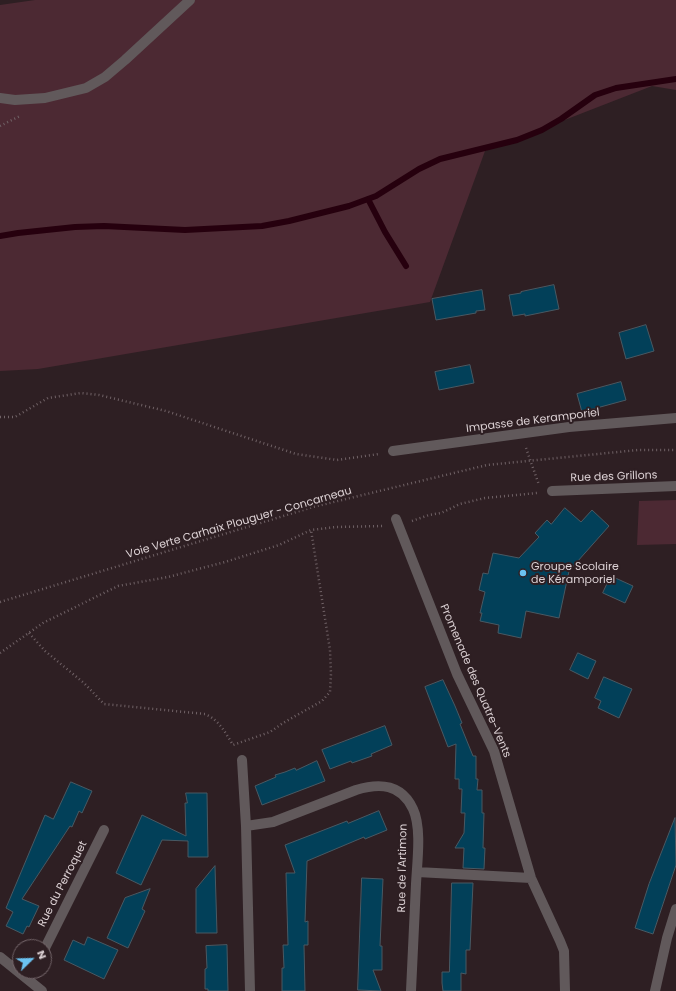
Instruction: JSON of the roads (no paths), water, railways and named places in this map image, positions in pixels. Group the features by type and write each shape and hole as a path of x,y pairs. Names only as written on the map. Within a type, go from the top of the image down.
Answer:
{"street":[{"path":"0,98 15,100 45,98 86,88 105,77 190,0"},
{"name":"Impasse de Keramporiel","path":"393,451 569,427 676,418"},
{"name":"Rue des Grillons","path":"552,491 676,486"},
{"name":"Promenade des Quatre-Vents","path":"397,522 457,674 494,751 531,878 564,952 565,991"},
{"path":"242,760 246,826 250,991"},
{"name":"Rue de l'Artimon","path":"246,826 273,822 356,790 368,787 390,787 406,797 413,808 418,828 411,991"},
{"name":"Rue du Perroquet","path":"50,939 104,830"},
{"path":"417,872 531,878"},
{"path":"655,991 667,938 676,909"},
{"path":"0,957 12,964"},
{"path":"34,979 42,991"}],"waterway":[{"path":"0,236 75,227 104,226 185,230 262,226 289,221 349,206 376,196 419,169 440,159 517,140 542,130 561,119 595,95 616,88 676,79"},
{"path":"368,199 385,232 406,266"}],"place":[{"name":"Groupe Scolaire de Kéramporiel","path":"523,573"}]}
